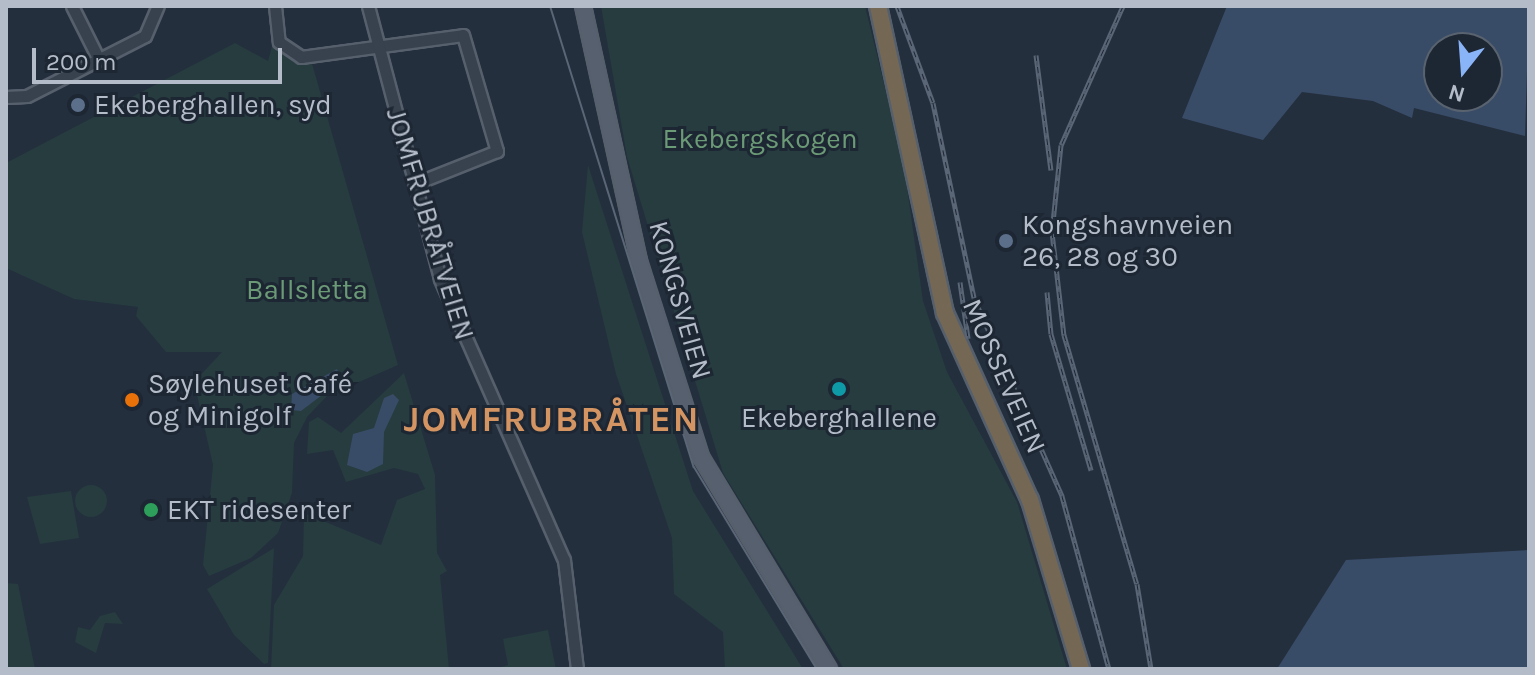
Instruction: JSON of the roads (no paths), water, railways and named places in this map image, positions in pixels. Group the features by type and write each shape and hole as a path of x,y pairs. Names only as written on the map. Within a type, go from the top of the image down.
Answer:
{"highway":[{"name":"MOSSEVEIEN","path":"878,6 945,313 1030,500 1081,669"}],"main road":[{"name":"KONGSVEIEN","path":"583,6 644,278 701,457 829,669"}],"street":[{"path":"72,6 99,60"},
{"path":"8,98 99,60 145,36 158,6"},
{"path":"275,6 279,42 301,57 463,35 497,151 414,184"},
{"name":"JOMFRUBRÅTVEIEN","path":"368,6 414,184 459,331 564,560 577,669"}],"water":[{"path":"1227,6 1529,6 1525,136 1430,112 1503,112 1503,32 1423,32 1423,110 1414,108 1412,118 1373,101 1302,92 1263,140 1182,118"},
{"path":"337,369 342,380 301,411 291,410 292,394"},
{"path":"393,394 399,400 384,432 383,464 367,472 347,465 353,434 374,428 384,398"},
{"path":"1529,550 1529,669 1277,669 1346,560"}],"tram line":[{"path":"550,6 694,467 817,669"}],"railway":[{"path":"897,6 933,103 974,298 1062,496 1109,669"},
{"path":"1123,6 1061,145 1052,232 1064,335 1137,584 1151,669"},
{"path":"1036,55 1051,170"},
{"path":"960,282 968,338"},
{"path":"1047,292 1051,334 1091,470"}],"place":[{"name":"Ekeberghallen, syd","path":"78,105"},
{"name":"Kongshavnveien 26, 28 og 30","path":"1006,241"},
{"name":"Ekeberghallene","path":"839,389"},
{"name":"Søylehuset Café og Minigolf","path":"132,400"},
{"name":"EKT ridesenter","path":"151,510"}],"district":[{"name":"JOMFRUBRÅTEN","path":"552,420"}],"park label":[{"name":"Ekebergskogen","path":"760,139"},
{"name":"Ballsletta","path":"307,290"}]}
